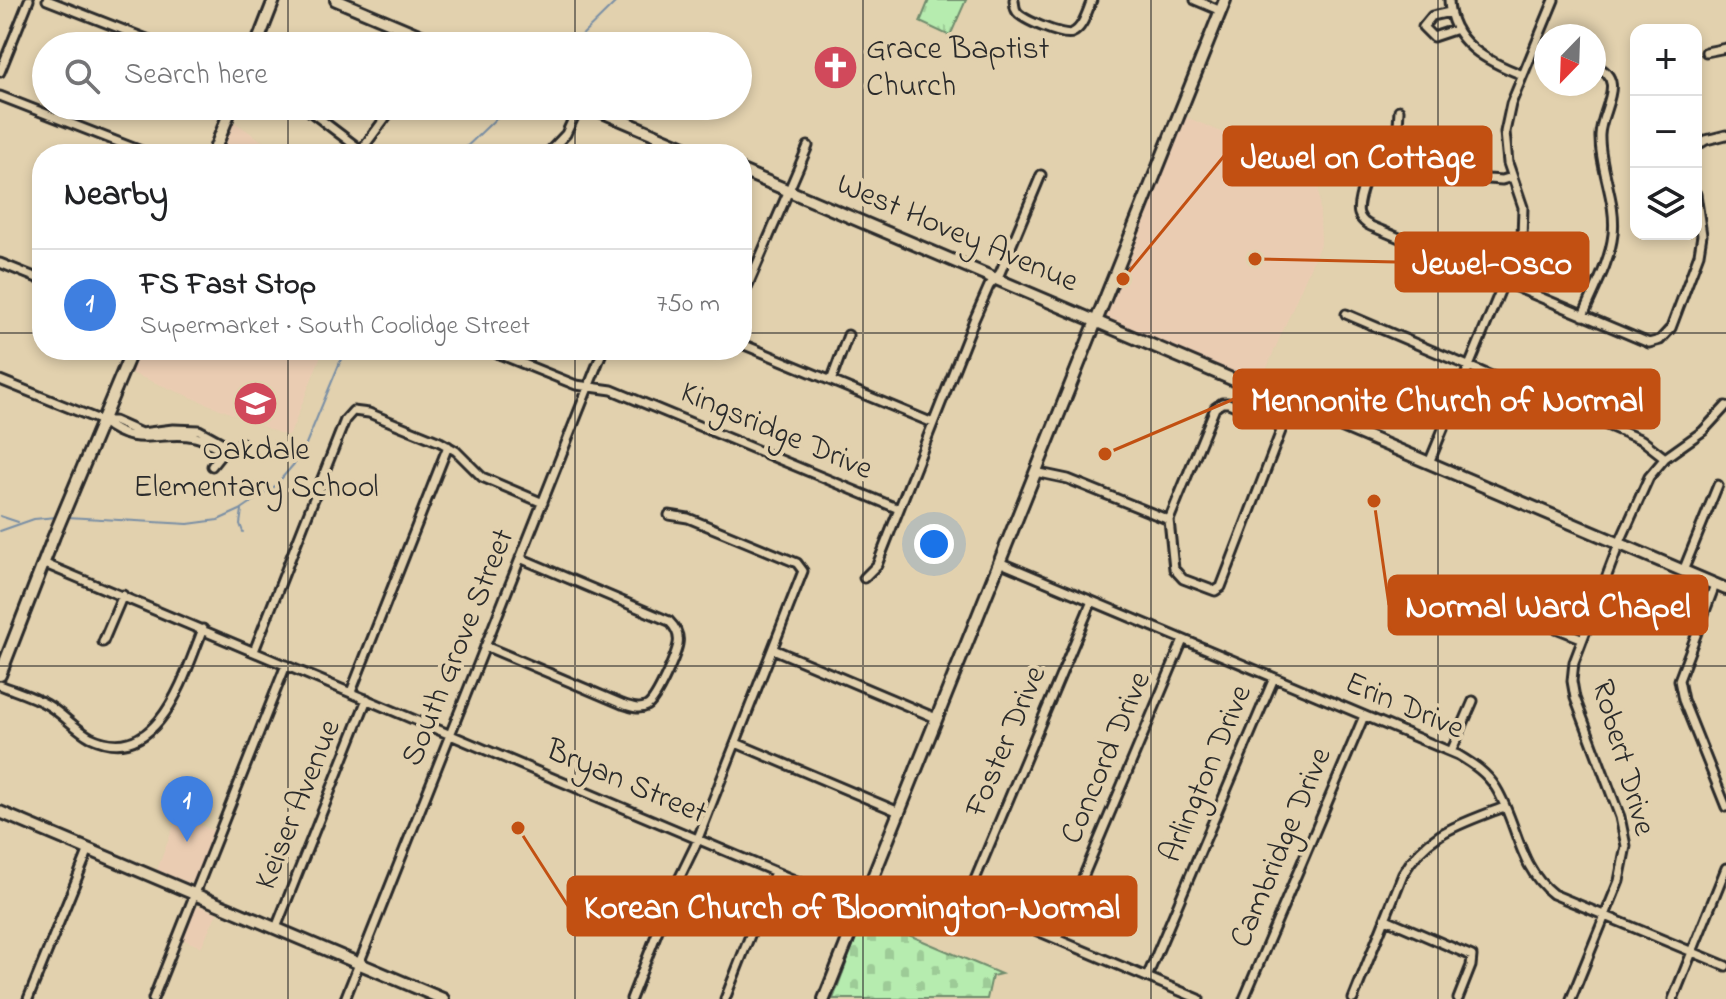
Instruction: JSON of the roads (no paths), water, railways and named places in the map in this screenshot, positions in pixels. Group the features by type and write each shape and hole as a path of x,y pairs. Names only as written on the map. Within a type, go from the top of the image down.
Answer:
{"main road":[{"path":"261,32 274,0"},
{"path":"336,0 405,32"},
{"path":"824,999 1225,0"},
{"path":"217,144 226,120"},
{"path":"618,120 669,144"},
{"name":"West Hovey Avenue","path":"752,175 1721,587"},
{"path":"0,675 128,360"},
{"path":"0,812 443,999"}],"street":[{"path":"0,72 29,0"},
{"path":"47,0 129,32"},
{"path":"1014,0 1015,10 1022,17 1064,35 1074,33 1081,25 1092,0"},
{"path":"1195,0 1221,11"},
{"path":"1449,0 1457,29 1470,47 1488,61 1523,75"},
{"path":"1547,24 1554,0"},
{"path":"1450,12 1432,16 1423,27 1433,37 1457,29"},
{"path":"1706,52 1726,48"},
{"path":"1429,463 1522,238 1523,207 1506,152 1505,132 1508,113 1534,56"},
{"path":"1583,316 1607,259 1613,233 1614,221 1600,151 1600,133 1612,84 1606,71"},
{"path":"0,96 32,108"},
{"path":"1397,142 1399,110"},
{"path":"62,120 123,144"},
{"path":"320,120 350,144"},
{"path":"366,144 384,120"},
{"path":"556,144 572,120"},
{"path":"1702,142 1726,135"},
{"path":"1512,177 1488,179 1397,142 1383,147 1376,155 1358,200 1358,213 1363,222 1644,342 1660,340 1671,328 1699,254 1701,240"},
{"path":"752,275 808,146"},
{"path":"864,578 877,565 979,309 1000,273 1041,175"},
{"path":"0,263 32,276"},
{"path":"1346,314 1642,440 1665,458"},
{"path":"831,381 848,335"},
{"path":"752,348 933,423"},
{"name":"Kingsridge Drive","path":"513,360 558,379 612,390 899,509"},
{"name":"South Grove Street","path":"345,999 599,360"},
{"path":"0,380 102,421 114,421 141,433 199,430 221,442 224,451"},
{"path":"1228,403 1274,421 1279,426 1280,439 1219,589 1210,591 1177,574 1172,563 1169,520 1218,405 1228,403"},
{"name":"Robert Drive","path":"1571,999 1622,870 1625,836 1575,698 1572,671 1581,638 1643,487 1665,458 1713,421 1726,406"},
{"path":"254,651 345,420 353,411 369,413 448,446 482,477 543,503"},
{"path":"212,466 224,451 242,443"},
{"path":"351,692 448,446"},
{"path":"1035,472 1068,479 1169,520"},
{"path":"1683,571 1718,485"},
{"path":"631,999 802,577 797,563 688,518 669,515"},
{"path":"485,646 622,704 644,707 656,696 678,644 676,630 669,621 520,558"},
{"name":"Erin Drive","path":"999,562 1451,752 1484,773 1498,791 1537,881 1565,902 1726,966"},
{"name":"Bryan Street","path":"43,563 837,898 863,903 888,903 930,896 966,901 1199,999"},
{"path":"1721,587 1679,680 1683,700 1722,786 1726,807"},
{"path":"103,642 123,595"},
{"name":"Foster Drive","path":"966,901 1092,601"},
{"path":"1505,617 1514,613 1523,615 1581,638"},
{"path":"0,685 45,703 94,739 121,742 135,739 156,725 169,709 203,629"},
{"name":"Concord Drive","path":"1057,939 1183,640"},
{"path":"773,649 936,718"},
{"path":"153,999 286,665"},
{"name":"Arlington Drive","path":"1147,977 1274,678"},
{"name":"Keiser Avenue","path":"276,928 367,699"},
{"path":"1451,752 1473,701"},
{"name":"Cambridge Drive","path":"1244,999 1364,716"},
{"path":"736,743 899,812"},
{"path":"1353,999 1403,874 1423,846 1451,828 1504,807"},
{"path":"28,999 89,849"},
{"path":"1673,999 1726,868"},
{"path":"725,999 775,872"},
{"path":"1386,919 1472,956 1458,999"}],"waterway":[{"path":"585,32 618,0"},
{"path":"469,144 494,120"},
{"path":"67,517 188,524 218,520 240,510 274,487 301,456 341,360"},
{"path":"242,510 240,524 243,532"},
{"path":"0,516 18,522"},
{"path":"0,531 34,519 57,517"}],"place":[{"name":"Grace Baptist Church","path":"835,68"},
{"name":"Jewel-Osco","path":"1255,259"},
{"name":"Jewel on Cottage","path":"1123,279"},
{"name":"Oakdale Elementary School","path":"256,404"},
{"name":"Mennonite Church of Normal","path":"1105,454"},
{"name":"Normal Ward Chapel","path":"1374,501"},
{"name":"Korean Church of Bloomington-Normal","path":"518,828"},
{"name":"FS Fast Stop","path":"187,842"}]}
